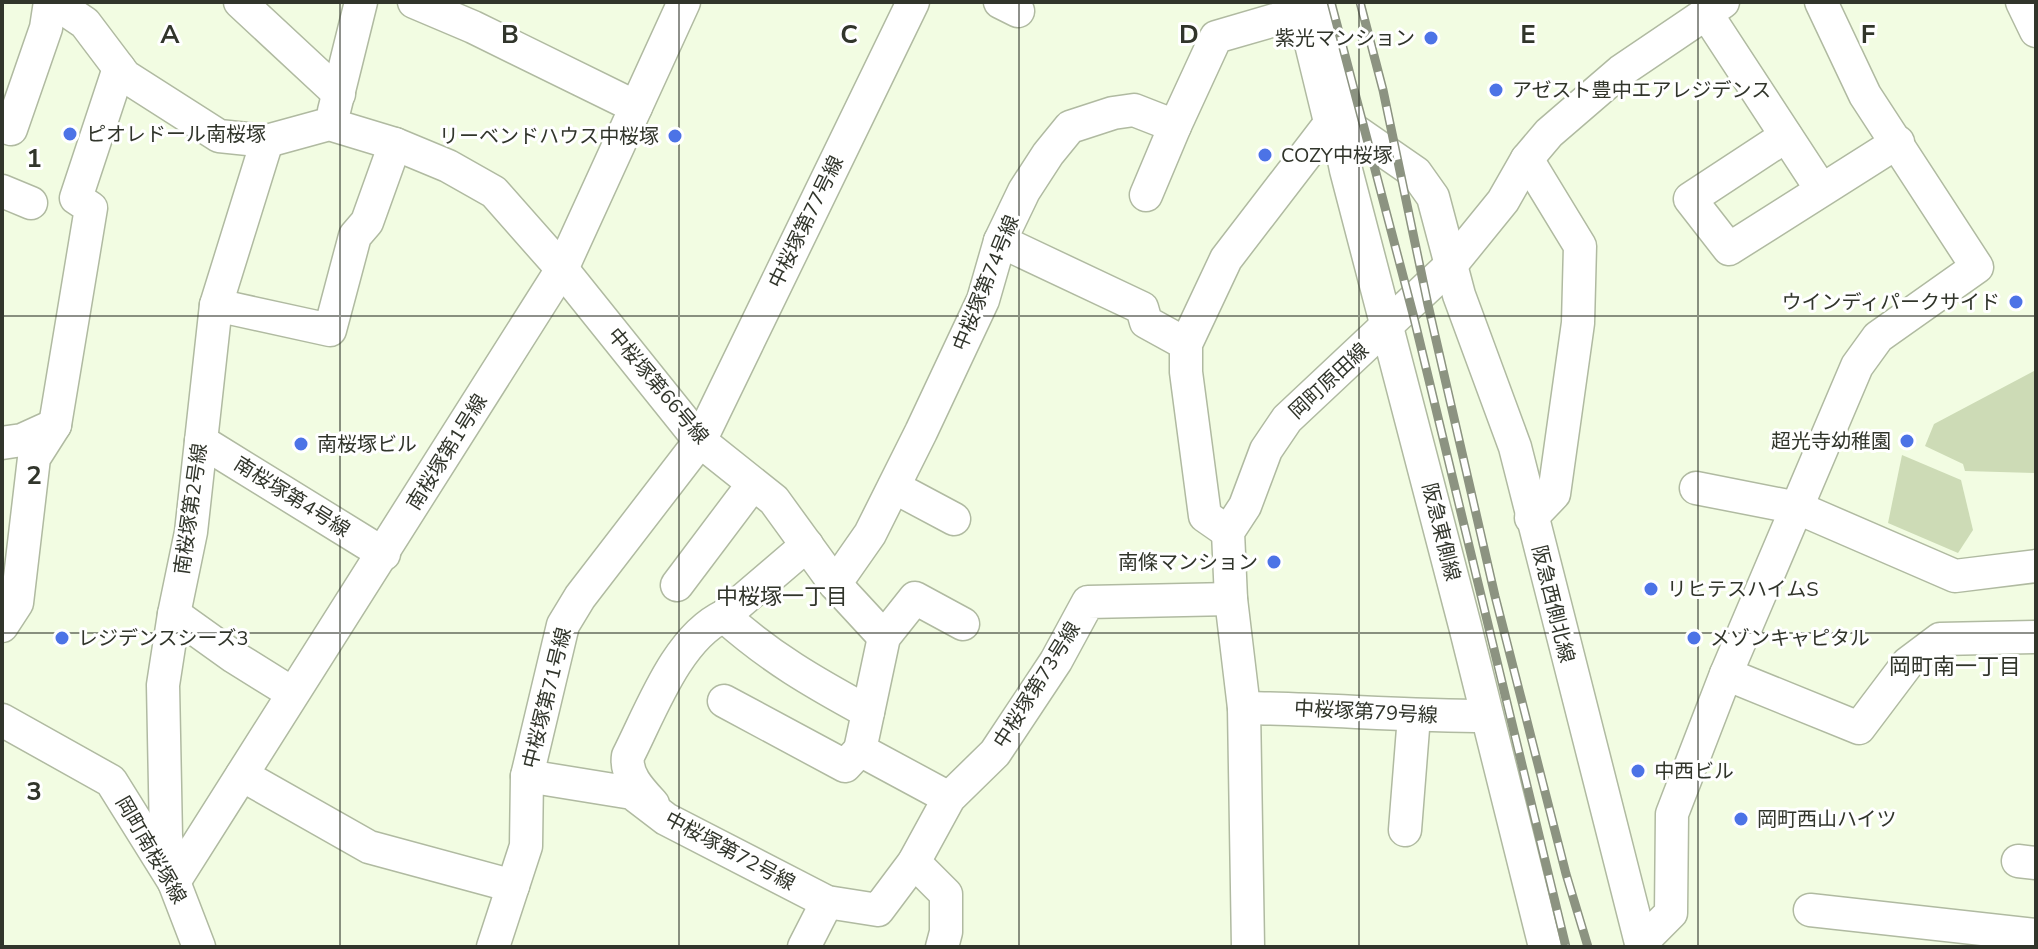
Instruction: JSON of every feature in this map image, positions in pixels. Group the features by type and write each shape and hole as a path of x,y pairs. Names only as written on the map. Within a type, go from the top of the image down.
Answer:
{"street":[{"path":"2,126 11,129 52,2 93,12 125,76 219,136 267,141 329,124 361,2"},
{"path":"240,2 339,94"},
{"path":"414,2 477,14 636,107"},
{"name":"南桜塚第1号線","path":"174,882 562,269 684,2"},
{"name":"中桜塚第77号線","path":"700,441 913,2"},
{"path":"1642,945 1671,913 1672,814 1726,674 1857,366 1878,337 1977,267 1865,95 1821,2"},
{"path":"2022,2 2036,31"},
{"path":"1146,195 1216,37 1308,6"},
{"name":"阪急東側線","path":"1308,6 1346,170 1545,947"},
{"path":"1714,8 1786,136 1821,189"},
{"name":"岡町原田線","path":"1228,532 1245,506 1266,450 1287,419 1451,265 1503,201 1527,159 1549,133 1621,71 1714,8"},
{"path":"2,626 17,603 34,458 55,425 91,208 76,198 119,68"},
{"name":"中桜塚第74号線","path":"835,584 870,534 894,487 983,300 1000,241 1024,191 1048,154 1070,127 1113,113 1134,110 1175,126"},
{"path":"1248,947 1244,708 1231,599 1228,532 1205,516 1186,372 1186,344 1226,259 1335,117 1416,173 1433,197 1451,265"},
{"name":"中桜塚第66号線","path":"329,124 395,144 448,166 494,192 562,269 700,441 774,500 835,584 884,637"},
{"path":"1786,136 1690,199 1729,249 1898,142"},
{"name":"南桜塚第2号線","path":"174,882 166,837 163,685 191,532 216,305 267,141"},
{"path":"216,305 330,330 355,236 367,222 395,144"},
{"path":"1527,159 1580,246 1578,323 1554,494 1531,518"},
{"path":"1000,241 1142,308 1146,322 1186,344"},
{"name":"阪急西側北線","path":"1451,265 1515,447 1642,945"},
{"path":"2,443 22,440 55,425"},
{"name":"南桜塚第4号線","path":"201,441 384,554"},
{"name":"中桜塚第71号線","path":"493,947 526,846 527,776 563,625 580,597 700,441"},
{"path":"677,585 753,484"},
{"path":"894,487 954,519"},
{"path":"1696,488 1798,508 1955,576 2036,566"},
{"path":"666,819 629,772 628,756 687,648 708,624 724,616 807,545"},
{"path":"724,701 845,766 860,750 884,637 915,598 963,624"},
{"name":"中桜塚第73号線","path":"949,798 995,753 1056,661 1088,602 1231,599"},
{"path":"174,614 292,693"},
{"path":"724,616 759,648 868,712"},
{"path":"1726,674 1859,728 1908,663 1940,639 2036,637"},
{"name":"中桜塚第79号線","path":"1244,708 1301,708 1414,716 1487,716"},
{"path":"1405,830 1414,716"},
{"name":"岡町南桜塚線","path":"2,720 111,781 174,882 199,947"},
{"path":"860,750 949,798 914,862 946,894 946,932 942,947"},
{"path":"242,775 369,847 513,886"},
{"name":"中桜塚第72号線","path":"527,776 632,793 666,819 827,902 878,910 914,862"},
{"path":"804,947 827,902"},
{"path":"1810,910 2036,935"}],"green space":[{"path":"2036,370 2036,473 1965,471 1963,464 1925,446 1934,424"},
{"path":"1902,455 1961,480 1973,530 1958,553 1888,523"}],"railway":[{"path":"1331,2 1413,314 1566,947"},
{"path":"1360,2 1383,90 1428,305 1495,596 1566,874 1588,947"}],"place":[{"name":"紫光マンション","path":"1431,38"},
{"name":"アゼスト豊中エアレジデンス","path":"1496,90"},
{"name":"ピオレドール南桜塚","path":"70,134"},
{"name":"リーベンドハウス中桜塚","path":"675,136"},
{"name":"COZY中桜塚","path":"1265,155"},
{"name":"ウインディパークサイド","path":"2016,302"},
{"name":"超光寺幼稚園","path":"1907,441"},
{"name":"南桜塚ビル","path":"301,444"},
{"name":"南條マンション","path":"1274,562"},
{"name":"リヒテスハイムS","path":"1651,589"},
{"name":"レジデンスシーズ3","path":"62,638"},
{"name":"メゾンキャピタル","path":"1694,638"},
{"name":"中西ビル","path":"1638,771"},
{"name":"岡町西山ハイツ","path":"1741,819"}],"district":[{"name":"中桜塚一丁目","path":"782,597"},
{"name":"岡町南一丁目","path":"1955,667"}]}
